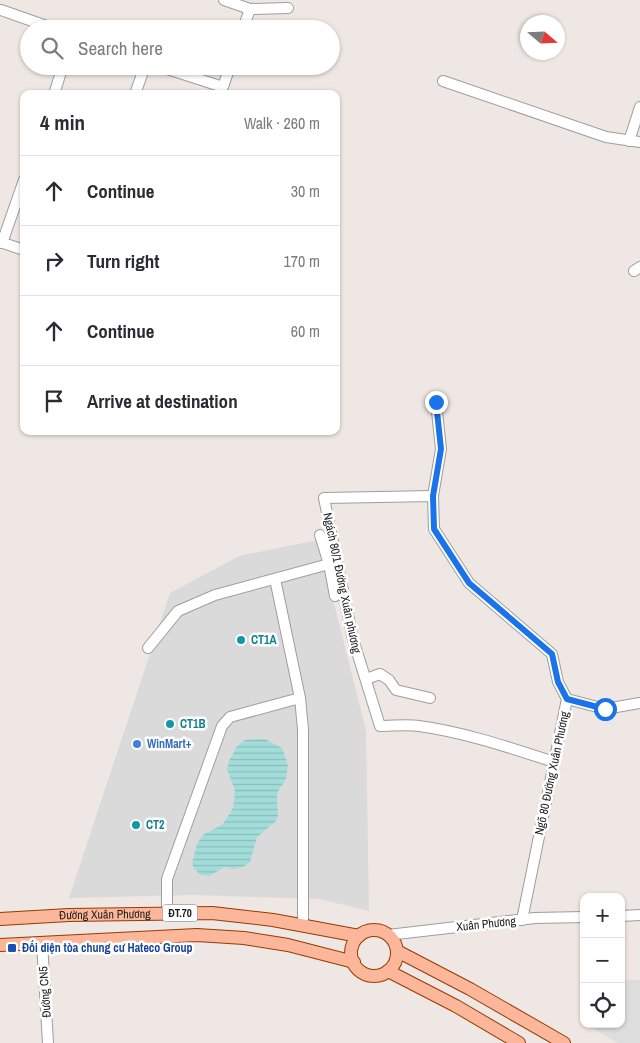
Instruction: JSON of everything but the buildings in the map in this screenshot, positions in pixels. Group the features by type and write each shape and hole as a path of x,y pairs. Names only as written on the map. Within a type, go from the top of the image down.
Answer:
{"main road":[{"name":"Đường Xuân Phương","path":"0,919 168,913 231,915 303,925 359,936"},
{"path":"369,930 377,930 388,935 395,943 397,951 393,966 388,971 374,976 360,971 354,962 352,952 353,944 359,936 369,930"},
{"name":"Đường Xuân Phương","path":"0,945 197,935 288,945 354,962"},
{"path":"397,951 470,989 564,1043"},
{"path":"388,971 456,1006 519,1043"}],"street":[{"path":"224,0 250,9 288,8"},
{"path":"2,8 32,20"},
{"path":"246,20 250,9"},
{"path":"55,90 60,75"},
{"path":"137,90 142,75"},
{"path":"186,75 223,87 227,75"},
{"path":"443,81 606,137 640,142"},
{"path":"629,141 640,108"},
{"path":"20,191 1,242 20,249"},
{"path":"436,402 441,449 433,496 434,529 469,583 552,654 558,682 567,699"},
{"name":"Ngách 80/1 Đường Xuân phương","path":"433,496 324,498 353,639 380,726 418,726 484,741 554,762"},
{"path":"320,535 329,564 335,596"},
{"path":"148,648 178,611 215,595 329,564"},
{"path":"274,579 300,698 303,729 303,925"},
{"path":"366,679 380,674 389,680 396,690 430,698"},
{"path":"168,913 167,879 222,726 230,717 300,698"},
{"name":"Ngõ 80 Đường Xuân Phương","path":"522,920 567,699 605,709 640,703"},
{"path":"625,916 640,915"},
{"name":"Xuân Phương","path":"388,935 535,918 580,917"},
{"name":"Đường CN5","path":"42,942 48,1043"}],"shaded area":[{"path":"318,540 366,730 369,911 319,899 192,895 69,898 170,593 239,556"},
{"path":"625,980 640,980 640,1043 618,1043 593,1028 625,1028"}],"water":[{"path":"265,739 282,748 288,765 286,779 277,793 278,816 276,821 257,837 250,862 243,867 234,869 225,867 209,876 201,875 194,869 192,863 197,844 203,835 223,824 233,808 235,791 227,769 229,761 237,746 245,740"}],"place":[{"name":"CT1A","path":"241,640"},
{"name":"CT1B","path":"170,724"},
{"name":"WinMart+","path":"137,744"},
{"name":"CT2","path":"136,825"},
{"name":"Đối diện tòa chung cư Hateco Group","path":"12,948"}],"route":[{"path":"436,402 441,449 433,496 434,529 469,583 552,654 558,682 567,699 605,709"}]}
